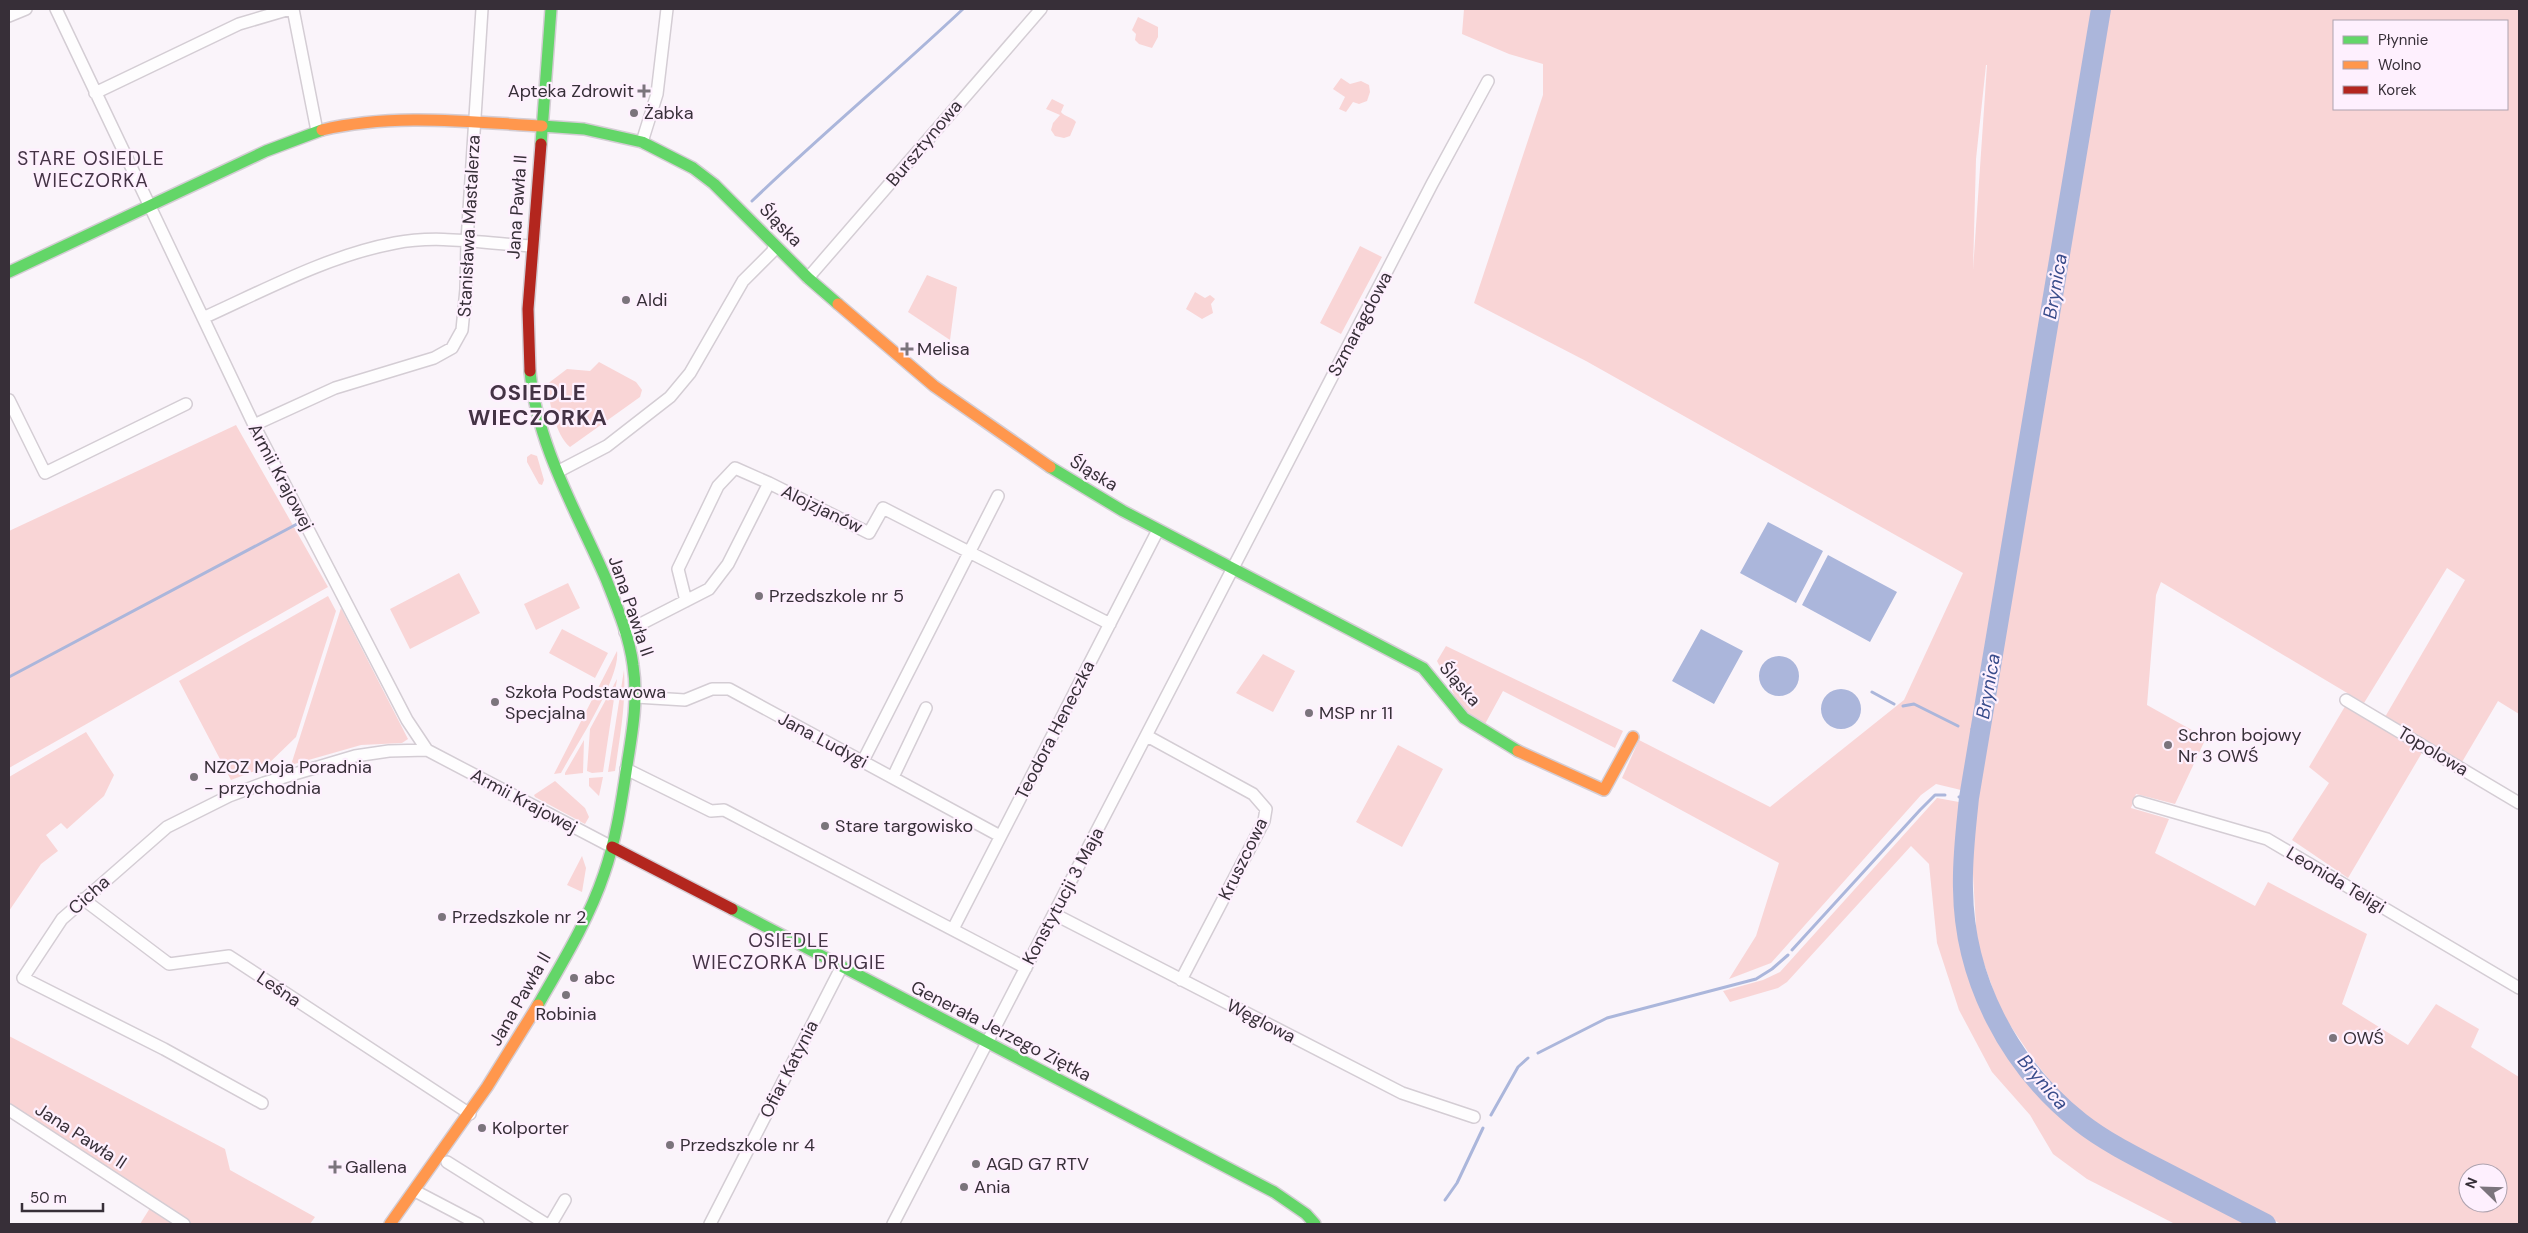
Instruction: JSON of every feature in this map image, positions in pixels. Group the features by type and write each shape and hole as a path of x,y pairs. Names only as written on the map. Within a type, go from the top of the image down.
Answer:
{"street":[{"path":"9,16 26,9"},
{"name":"Armii Krajowej","path":"56,9 254,426 408,720 427,750 612,847"},
{"path":"95,93 239,24 291,9 317,131"},
{"name":"Stanisława Mastalerza","path":"254,426 335,388 434,358 452,348 462,330 482,9"},
{"name":"Jana Pawła II","path":"390,1224 470,1114 551,984 603,878 612,847 626,769 636,697 634,664 625,632 538,418 531,388 527,349 532,246 551,9"},
{"path":"642,142 658,94 667,9"},
{"name":"Bursztynowa","path":"808,278 1041,9"},
{"name":"Szmaragdowa","path":"1233,568 1432,184 1488,81"},
{"name":"Śląska","path":"9,272 266,151 317,131 380,120 475,122 584,129 642,142 693,168 714,184 808,278 934,386 1038,459 1094,495 1410,661 1433,676 1462,718 1511,747 1604,790 1633,737"},
{"path":"203,318 322,264 395,242 467,241 532,246"},
{"path":"559,471 607,446 670,397 690,373 733,296 754,269 772,252 775,246"},
{"path":"9,400 44,473 186,404"},
{"path":"686,601 678,569 718,486 735,468 769,484"},
{"name":"Alojzjanów","path":"625,632 709,589 720,578 769,484 869,532 883,508 1110,624"},
{"path":"864,761 998,496"},
{"name":"Teodora Heneczka","path":"953,929 1158,530"},
{"name":"Konstytucji 3 Maja","path":"893,1224 1233,568"},
{"name":"Jana Ludygi","path":"636,697 685,700 712,689 730,689 1000,836"},
{"name":"Topolowa","path":"2346,700 2519,802"},
{"path":"893,777 926,708"},
{"name":"Kruszcowa","path":"1147,736 1253,794 1266,809 1264,821 1181,980"},
{"name":"Cicha","path":"262,1103 164,1049 23,978 62,919 167,827 230,796 264,783 355,756 388,751 427,750"},
{"path":"626,769 711,811 724,810 1026,968"},
{"name":"Leonida Teligi","path":"2139,802 2267,838 2519,988"},
{"name":"Generała Jerzego Ziętka","path":"612,847 1274,1192 1306,1214 1315,1224"},
{"name":"Leśna","path":"83,899 169,964 229,956 470,1114"},
{"name":"Węglowa","path":"1054,914 1402,1093 1474,1117"},
{"name":"Ofiar Katynia","path":"710,1224 841,968"},
{"name":"Jana Pawła II","path":"9,1110 184,1224"},
{"path":"447,1162 546,1224"},
{"path":"415,1191 478,1224"},
{"path":"551,1224 564,1200"}],"shaded area":[{"path":"1464,9 2096,9 1961,790 1936,784 1921,795 1771,963 1729,979 1756,936 1779,863 1622,778 1639,740 1770,807 1904,700 1963,573 1586,361 1474,303 1543,95 1543,64 1509,54 1462,34","holes":["1987,65 1973,270 1976,159"]},
{"path":"2109,9 2519,9 2519,714 2498,701 2462,762 2385,717 2465,580 2447,568 2364,703 2161,582 2156,595 2147,705 2206,738 2175,804 2136,794 2131,808 2169,819 2155,853 2255,906 2268,882 2367,934 2342,1004 2408,1045 2436,1004 2479,1029 2471,1047 2519,1077 2519,1224 2281,1224 2105,1130 2070,1106 2035,1062 2001,1012 1977,944 1971,840"},
{"path":"1138,17 1158,27 1158,37 1152,48 1139,44 1135,40 1136,34 1132,30"},
{"path":"1341,78 1350,84 1361,81 1369,85 1370,92 1367,101 1359,104 1353,102 1346,112 1339,109 1345,97 1333,89"},
{"path":"1052,99 1064,105 1061,112 1076,122 1070,136 1064,138 1055,136 1051,130 1053,123 1060,115 1046,109"},
{"path":"1360,246 1382,257 1341,334 1320,323"},
{"path":"927,275 957,287 950,340 908,312"},
{"path":"1195,292 1205,298 1210,295 1215,299 1211,304 1213,313 1202,319 1186,309"},
{"path":"599,362 636,382 642,390 640,397 570,447 557,427 546,385 567,369 590,371"},
{"path":"236,425 328,587 9,768 9,531"},
{"path":"531,454 537,456 544,480 542,485 539,484 527,462 527,457"},
{"path":"459,573 480,613 410,649 390,609"},
{"path":"568,583 580,608 536,630 524,604"},
{"path":"328,596 336,611 296,737 265,767 231,780 179,681"},
{"path":"341,608 408,739 402,743 361,745 291,765"},
{"path":"562,629 608,653 595,678 549,653"},
{"path":"1446,646 1623,731 1615,748 1503,691 1485,724 1461,708 1437,661"},
{"path":"617,651 612,678 605,695 561,773 554,774"},
{"path":"1263,654 1295,671 1273,712 1236,693"},
{"path":"624,670 621,733 615,771 608,772"},
{"path":"617,679 603,772 592,773 587,771 590,729"},
{"path":"2347,703 2423,751 2348,878 2292,840 2329,783 2309,767"},
{"path":"86,732 114,775 104,796 67,829 61,823 46,835 58,851 41,864 9,911 9,777"},
{"path":"584,740 583,773 565,775 565,773"},
{"path":"1398,745 1443,769 1402,847 1356,822"},
{"path":"603,777 599,796 589,786 589,778"},
{"path":"555,781 585,808 589,817 585,824 535,797 534,795"},
{"path":"1937,798 1959,802 1959,897 1962,930 1981,998 2015,1060 2067,1117 2115,1153 2254,1224 2175,1224 2087,1179 2053,1154 2030,1115 1992,1072 1959,1010 1937,943 1929,864 1911,846 1787,982 1778,988 1730,1002 1723,991 1763,980 1780,972"},
{"path":"582,856 586,868 582,892 567,885"},
{"path":"9,1036 225,1149 230,1170 315,1217 310,1224 140,1224 150,1208 9,1116"}],"water":[{"path":"1768,522 1823,551 1796,603 1740,573"},
{"path":"1828,555 1897,592 1870,642 1802,605"},
{"path":"1701,629 1743,651 1714,704 1672,681"},
{"path":"1775,656 1783,656 1790,659 1796,665 1799,676 1796,687 1790,693 1783,696 1775,696 1768,693 1762,687 1759,680 1759,672 1762,665 1768,659"},
{"path":"1837,689 1845,689 1852,692 1858,698 1861,709 1858,720 1852,726 1845,729 1837,729 1830,726 1824,720 1821,713 1821,705 1824,698 1830,692"}],"waterway":[{"path":"752,201 963,9"},
{"name":"Brynica","path":"2101,9 1969,798 1963,866 1965,923 1972,956 1982,988 1995,1018 2012,1047 2032,1075 2055,1100 2080,1122 2109,1142 2266,1224"},
{"path":"9,677 297,524"},
{"path":"1872,692 1894,704"},
{"path":"1903,706 1914,704 1958,726"},
{"path":"1972,729 1979,731"},
{"path":"1792,950 1920,810 1935,795 1945,795"},
{"path":"1959,797 1969,798"},
{"path":"1538,1053 1607,1018 1756,979 1772,969 1788,955"},
{"path":"1491,1115 1518,1067 1528,1058"},
{"path":"1445,1200 1457,1183 1483,1128"}],"traffic: fast":[{"path":"541,144 551,9"},
{"path":"542,126 584,129 642,142 693,168 714,184 808,278 838,304"},
{"path":"9,272 266,151 322,130"},
{"path":"530,371 534,399 549,452 606,579 622,621 629,643 635,689 633,724 624,788 609,860 591,908 538,1005"},
{"path":"1050,467 1123,511 1423,668 1464,718 1518,751"},
{"path":"732,909 1274,1192 1306,1214 1315,1224"}],"traffic: slow":[{"path":"322,130 349,125 404,120 542,126"},
{"path":"838,304 934,386 1050,467"},
{"path":"1518,751 1604,790 1633,737"},
{"path":"390,1224 487,1087 538,1005"}],"traffic: jam":[{"path":"530,371 528,309 541,144"},
{"path":"612,847 732,909"}],"place":[{"name":"Apteka Zdrowit","path":"644,91"},
{"name":"Żabka","path":"634,113"},
{"name":"Aldi","path":"626,300"},
{"name":"Melisa","path":"907,349"},
{"name":"Przedszkole nr 5","path":"759,596"},
{"name":"Szkoła Podstawowa Specjalna","path":"495,702"},
{"name":"MSP nr 11","path":"1309,713"},
{"name":"Schron bojowy Nr 3 OWŚ","path":"2168,745"},
{"name":"NZOZ Moja Poradnia - przychodnia","path":"194,777"},
{"name":"Stare targowisko","path":"825,826"},
{"name":"Przedszkole nr 2","path":"442,917"},
{"name":"abc","path":"574,978"},
{"name":"Robinia","path":"566,995"},
{"name":"OWŚ","path":"2333,1038"},
{"name":"Kolporter","path":"482,1128"},
{"name":"Przedszkole nr 4","path":"670,1145"},
{"name":"AGD G7 RTV","path":"976,1164"},
{"name":"Gallena","path":"335,1167"},
{"name":"Ania","path":"964,1187"}],"district":[{"name":"STARE OSIEDLE WIECZORKA","path":"91,169"},
{"name":"OSIEDLE WIECZORKA","path":"538,405"},
{"name":"OSIEDLE WIECZORKA DRUGIE","path":"789,951"}]}
